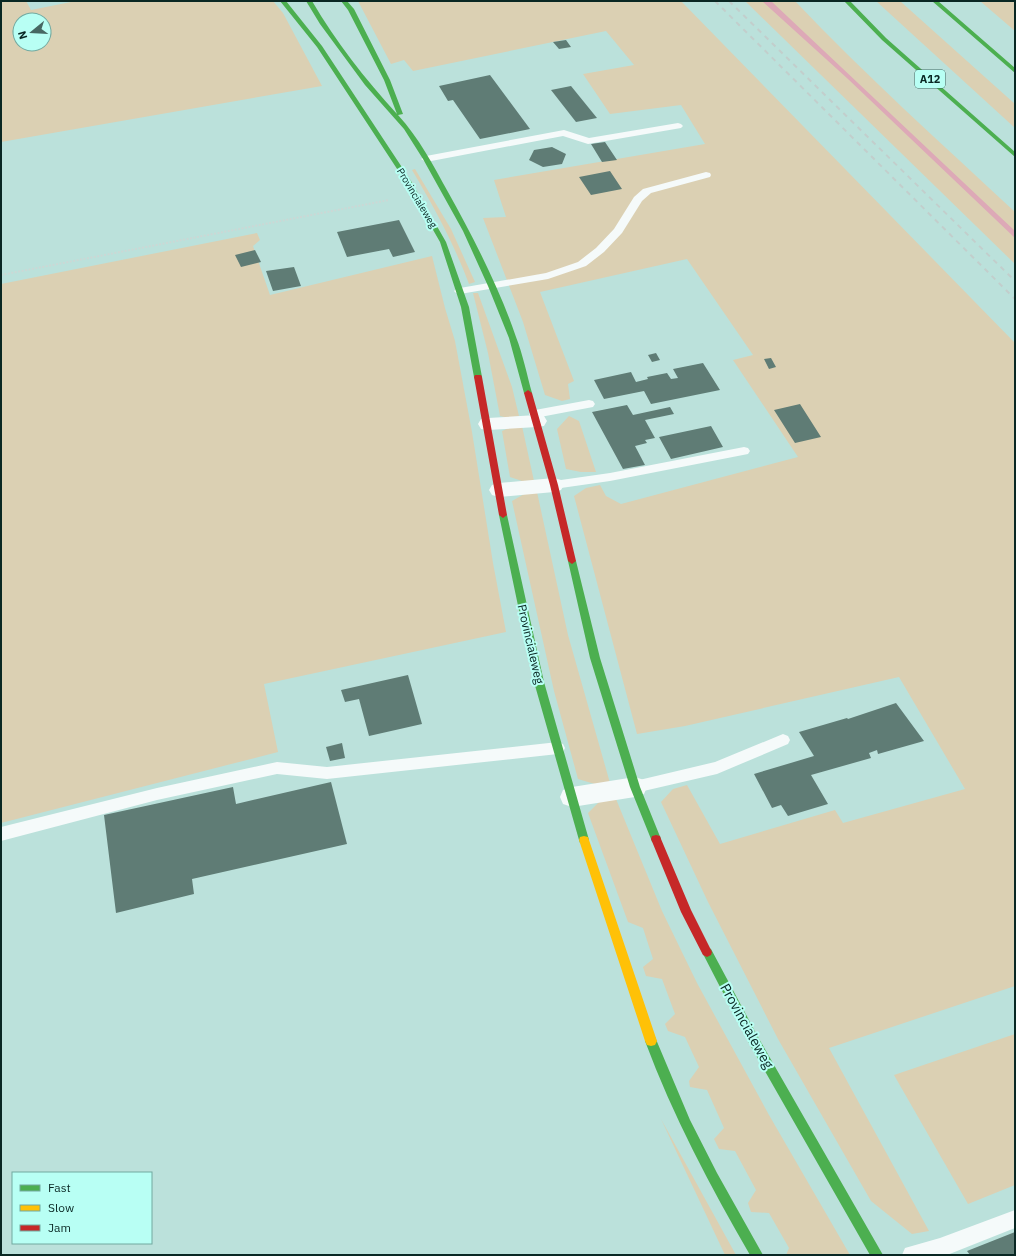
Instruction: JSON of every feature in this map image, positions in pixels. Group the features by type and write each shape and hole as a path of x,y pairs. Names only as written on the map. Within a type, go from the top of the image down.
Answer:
{"main road":[{"name":"Provincialeweg","path":"283,1 318,46 416,195 443,242 465,307 488,424 508,541 539,682 588,854 617,945 656,1056 687,1126 718,1190 757,1255"},
{"name":"Provincialeweg","path":"309,1 322,23 367,84 406,128 426,159 466,231 492,286 514,338 554,485 595,658 635,787 686,912 754,1041 877,1255"},
{"name":"Provincialeweg","path":"344,1 351,8 387,80 406,128"},
{"name":"A12","path":"847,1 884,39 1015,155"},
{"path":"935,1 1015,71"}],"street":[{"path":"488,424 536,417"},
{"path":"499,490 554,485"},
{"path":"572,797 635,787"}],"lane":[{"path":"426,159 564,133 588,141 678,126"},
{"path":"460,291 548,276 582,264 600,250 618,231 638,199 647,191 706,175"},
{"path":"536,417 589,404"},
{"path":"554,485 610,477 744,451"},
{"path":"635,787 717,768 783,740"},
{"path":"1,834 157,794 277,768 327,773 558,748"},
{"path":"912,1255 940,1248 1015,1219"}],"path":[{"path":"1,275 416,195"}],"shaded area":[{"path":"1,1 26,1 31,10 76,1 273,1 283,13 322,86 1,142"},
{"path":"358,1 681,1 1015,343 1015,986 829,1048 929,1231 912,1234 871,1201 778,1039 708,902 661,802 673,789 687,785 720,844 835,810 843,823 965,789 899,677 685,726 637,734 574,496 586,488 600,485 606,496 621,504 798,457 733,360 753,355 687,259 540,292 574,381 568,384 570,399 562,401 545,395 523,322 483,218 506,217 494,180 705,144 681,105 610,114 583,74 634,65 606,31 413,71 404,60 391,64"},
{"path":"745,1 795,1 876,82 1015,212 1015,264"},
{"path":"762,1 771,1 1015,231 1015,238 848,79"},
{"path":"876,1 900,1 1015,104 1015,128"},
{"path":"980,1 1015,1 1015,31"},
{"path":"415,169 451,229 475,282 469,284 443,226 412,170"},
{"path":"257,233 260,240 253,246 270,295 432,256 455,341 506,632 264,684 278,752 1,823 1,284"},
{"path":"473,293 478,293 512,387 519,416 508,418 500,416 488,353"},
{"path":"569,416 579,421 596,472 581,472 566,469 557,429"},
{"path":"522,426 534,481 522,481 510,477 502,431 511,427"},
{"path":"537,492 568,635 610,783 598,785 578,779 554,691 512,501 526,493"},
{"path":"616,799 662,911 697,983 769,1115 850,1255 786,1255 789,1248 769,1213 751,1212 748,1203 756,1190 735,1151 719,1149 714,1139 724,1128 707,1090 690,1087 689,1081 699,1067 685,1037 668,1031 665,1024 675,1014 662,979 646,976 643,967 653,959 643,928 628,922 588,813 601,800"},
{"path":"1015,1034 1015,1185 968,1204 894,1075"},
{"path":"661,1119 736,1255 725,1255"}],"building":[{"path":"566,40 571,47 559,49 553,42"},
{"path":"490,75 530,129 480,139 453,100 448,101 439,86"},
{"path":"571,86 597,118 576,122 551,90"},
{"path":"605,142 617,160 602,162 591,144"},
{"path":"552,147 566,154 562,164 543,167 529,160 534,150"},
{"path":"610,171 622,189 591,195 579,177"},
{"path":"399,220 415,252 393,257 389,249 347,257 337,232"},
{"path":"255,250 261,262 241,267 235,255"},
{"path":"294,267 301,286 273,291 266,271"},
{"path":"656,353 660,360 652,362 648,355"},
{"path":"771,358 776,367 769,369 764,359"},
{"path":"703,363 720,390 651,404 644,391 604,399 594,380 631,372 636,382 648,379 647,377 667,373 671,379 678,378 673,369"},
{"path":"800,404 821,437 795,443 774,410"},
{"path":"627,405 633,415 670,407 674,414 645,420 655,438 645,440 647,443 635,446 645,465 623,469 592,412"},
{"path":"711,426 723,447 671,459 659,437"},
{"path":"408,675 422,724 369,736 359,699 345,702 341,690"},
{"path":"896,703 924,741 878,754 877,750 869,753 871,758 811,775 828,804 788,816 781,805 772,808 754,774 814,756 799,732 847,718 848,719"},
{"path":"342,743 345,758 330,761 326,747"},
{"path":"331,782 347,844 192,879 194,894 116,913 104,815 233,787 236,804"},
{"path":"1015,1232 1015,1255 970,1255 967,1251"}],"railway":[{"path":"715,1 1015,299"},
{"path":"729,1 1015,281"}],"traffic: fast":[{"path":"283,1 319,46 408,181 443,242 465,307 478,377"},
{"path":"309,1 322,23 367,84 406,128 426,159 466,231 492,286 513,338 528,393"},
{"path":"344,1 351,9 387,80 400,114"},
{"path":"847,1 884,39 1015,155"},
{"path":"935,1 1015,71"},
{"path":"503,515 539,682 584,840"},
{"path":"572,561 595,658 635,787 656,839"},
{"path":"707,952 754,1041 877,1255"},
{"path":"651,1041 661,1069 685,1124 727,1203 757,1255"}],"traffic: slow":[{"path":"584,840 651,1041"}],"traffic: jam":[{"path":"478,377 503,515"},
{"path":"528,393 554,485 572,561"},
{"path":"656,839 686,912 707,952"}]}
